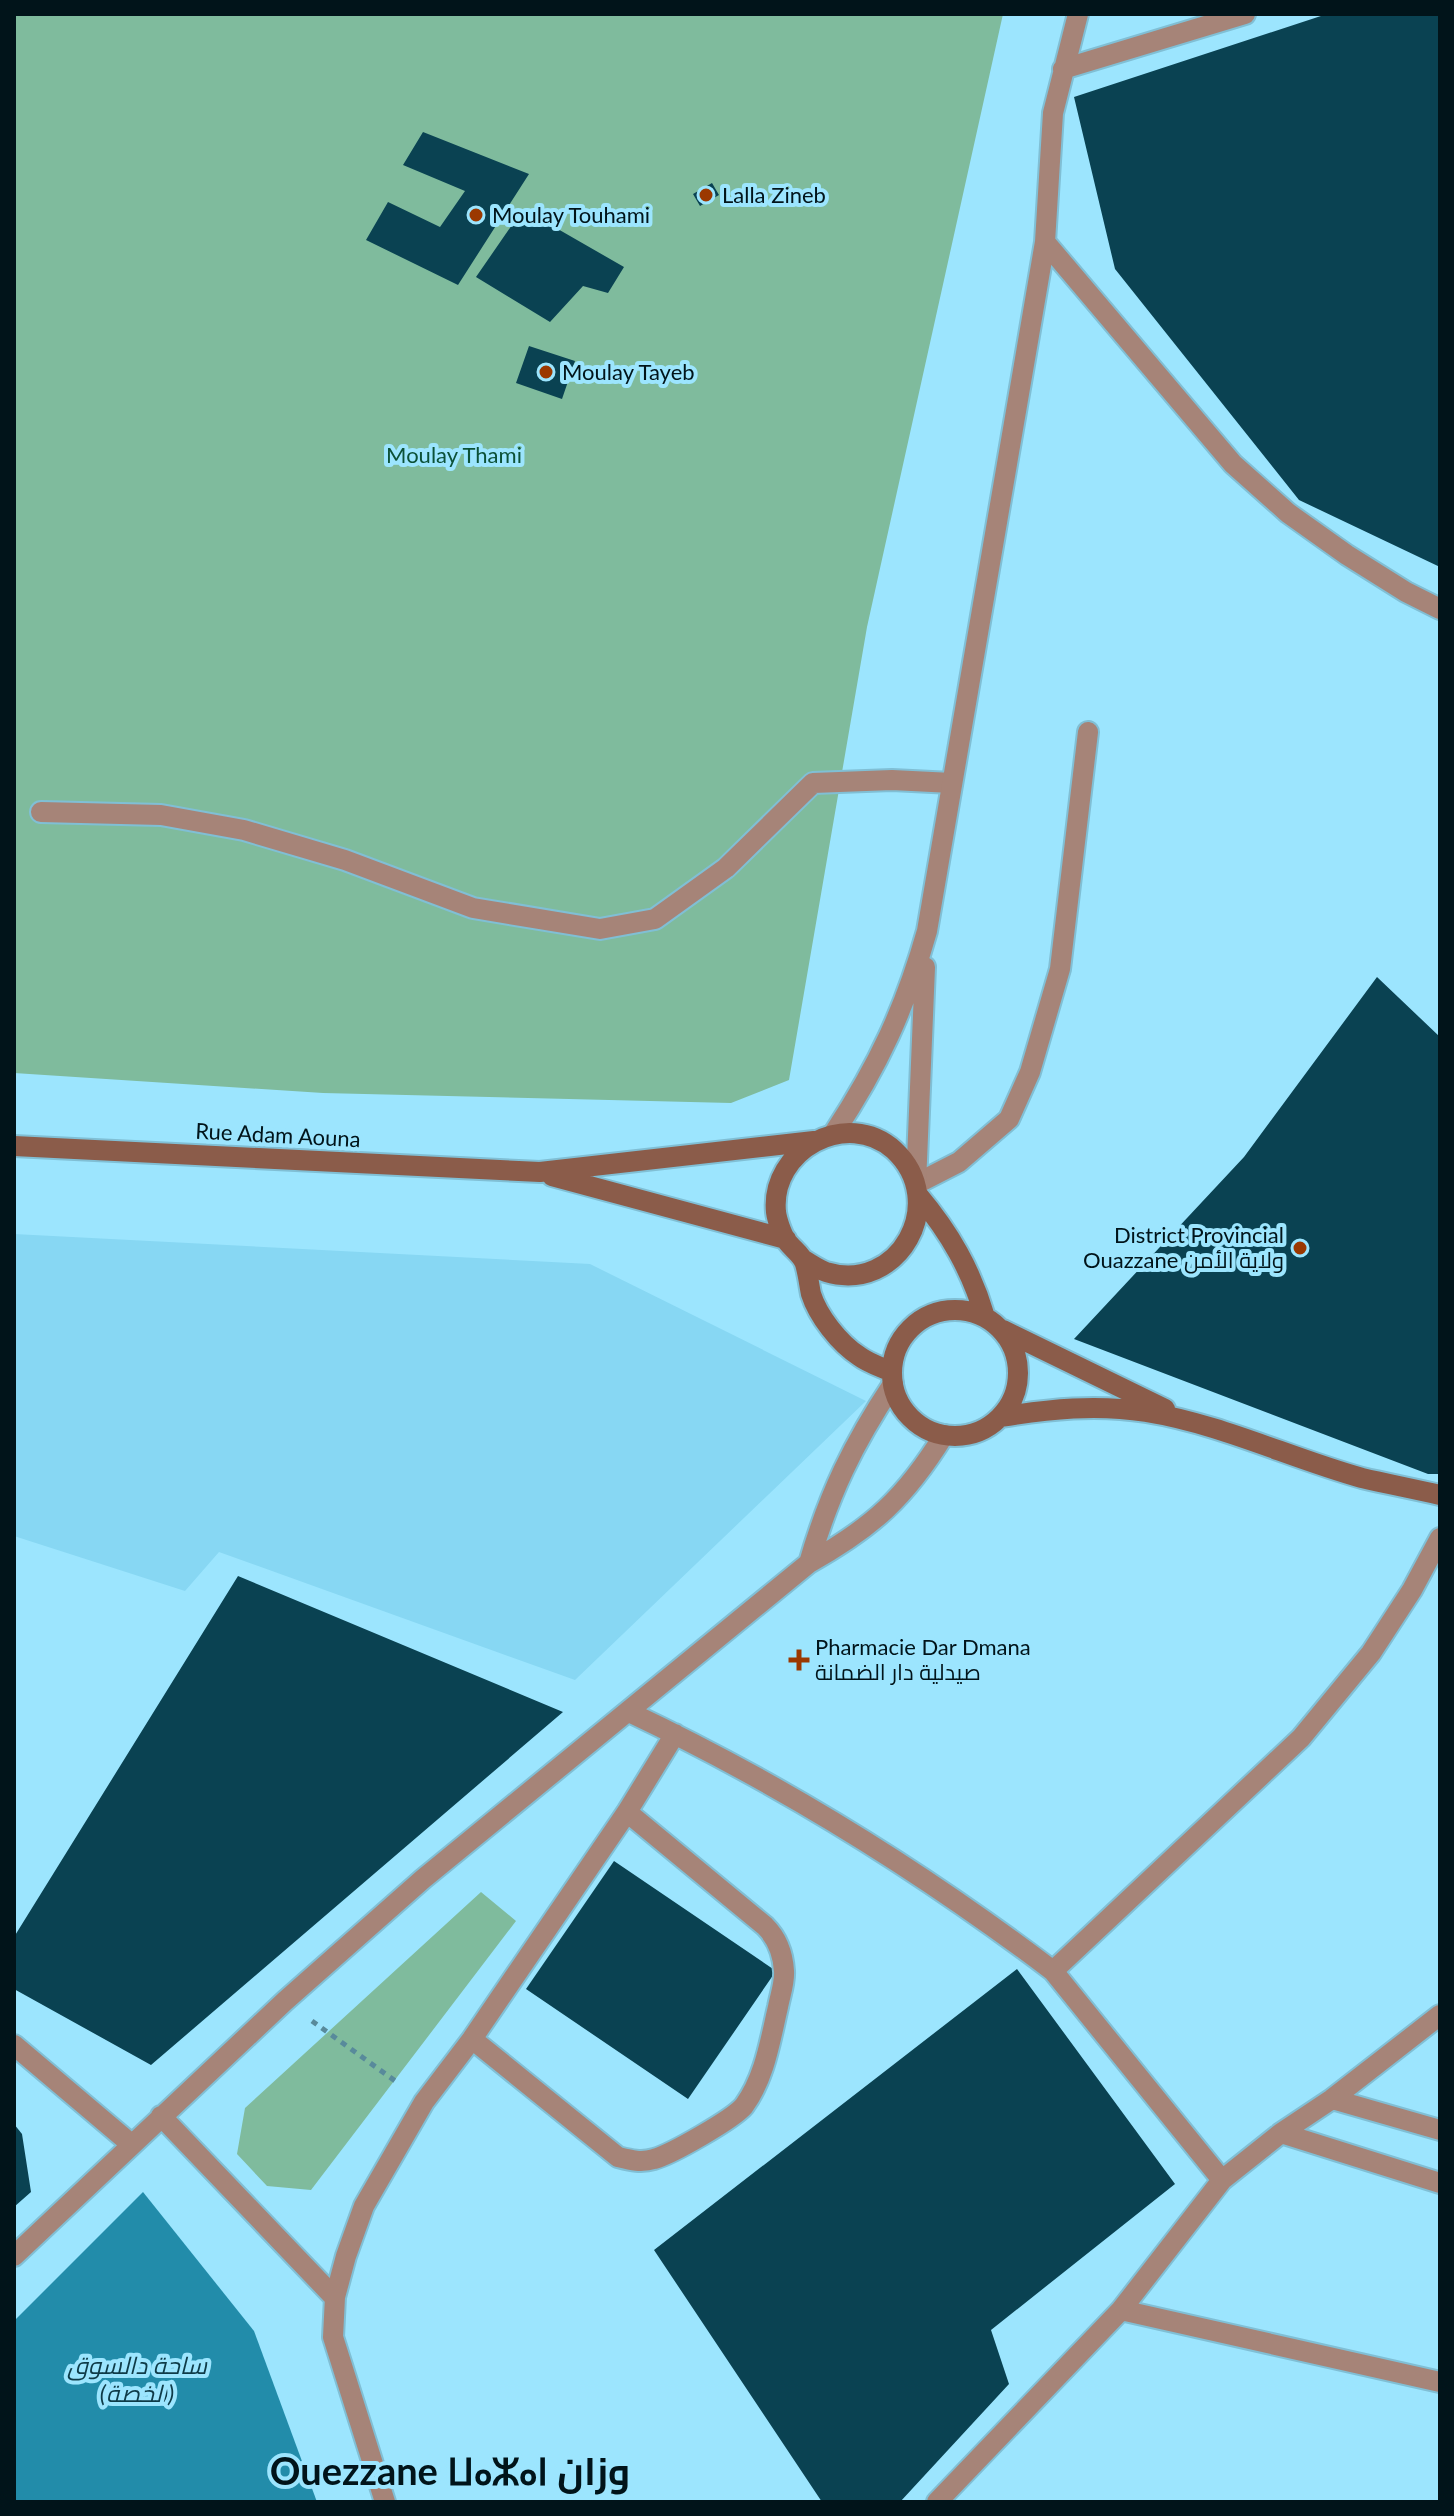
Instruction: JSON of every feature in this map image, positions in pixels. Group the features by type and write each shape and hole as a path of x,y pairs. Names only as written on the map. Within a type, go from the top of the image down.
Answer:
{"main road":[{"path":"917,1189 918,1219 909,1241 893,1259 872,1270 849,1275 825,1272 804,1260 786,1239 776,1212 779,1184 792,1159 814,1141 834,1133 860,1133 885,1142 905,1160 917,1189 960,1251 993,1323 1014,1350 1019,1373 1014,1396 1001,1417 984,1429 964,1435 944,1435 920,1426 902,1408 892,1378 897,1347 913,1326 935,1313 960,1310 993,1323 1193,1423"},
{"name":"Rue Adam Aouna","path":"14,1146 540,1172 814,1141"},
{"name":"Rue Adam Aouna","path":"540,1172 786,1239"},
{"path":"804,1260 812,1297 831,1329 858,1356 892,1378"},
{"path":"1001,1417 1049,1409 1098,1408 1146,1412 1193,1423 1362,1478 1440,1495"}],"street":[{"path":"834,1133 865,1086 891,1036 912,985 927,931 1045,242 1053,113 1078,14"},
{"path":"1063,69 1245,14"},
{"path":"1045,242 1233,464 1288,513 1335,546 1406,592 1440,609"},
{"path":"917,1189 959,1162 1009,1119 1030,1072 1060,969 1088,732"},
{"path":"41,812 161,815 244,830 345,860 473,908 600,929 655,919 726,868 813,783 892,780 952,783"},
{"path":"917,1189 927,931"},
{"path":"809,1563 823,1515 842,1469 892,1378"},
{"path":"14,2256 285,2001 423,1879 809,1563 851,1540 887,1511 919,1475 944,1435"},
{"path":"1053,1971 1301,1738 1371,1653 1412,1590 1440,1538"},
{"path":"629,1712 675,1734 874,1845 970,1908 1053,1971 1222,2180"},
{"path":"385,2502 333,2337 335,2298 364,2206 424,2102 472,2039 627,1812 675,1734"},
{"path":"472,2039 618,2157 634,2161 655,2159 730,2119 744,2105 760,2079 768,2051 785,1974 781,1953 773,1934 765,1926 627,1812"},
{"path":"937,2502 1121,2310 1222,2180 1440,2015"},
{"path":"14,2045 131,2144"},
{"path":"1332,2099 1440,2130"},
{"path":"161,2116 335,2298"},
{"path":"1281,2133 1440,2183"},
{"path":"1121,2310 1440,2382"}],"path":[{"path":"285,2001 424,2102"}],"shaded area":[{"path":"14,1234 590,1264 866,1401 575,1680 219,1552 185,1591 14,1536"}],"green space":[{"name":"Moulay Thami","path":"14,14 1003,14 867,627 789,1080 731,1103 323,1093 14,1073"},
{"path":"481,1892 516,1921 311,2190 267,2186 237,2154 245,2108"}],"water":[{"name":"ساحة دالسوق (الخصة)","path":"143,2192 254,2331 317,2502 14,2502 14,2321"}],"building":[{"path":"1327,14 1440,14 1440,567 1299,500 1115,269 1074,97"},
{"name":"Moulay Touhami","path":"423,132 529,174 458,285 366,240 388,202 440,227 465,191 403,165"},
{"name":"Lalla Zineb","path":"712,183 719,195 700,206 693,194"},
{"path":"523,209 624,267 608,293 583,286 550,322 476,277"},
{"name":"Moulay Tayeb","path":"529,346 575,361 562,399 516,383"},
{"name":"District Provincial Ouazzane ولاية الأمن","path":"1377,977 1440,1037 1440,1474 1428,1474 1074,1339 1244,1157"},
{"path":"238,1576 563,1712 151,2065 14,1989 14,1937"},
{"path":"614,1861 776,1971 688,2099 526,1989"},
{"path":"1017,1969 1175,2184 991,2330 1009,2384 900,2502 822,2502 654,2250"},
{"path":"14,2124 22,2134 31,2192 14,2207"}],"place":[{"name":"Lalla Zineb","path":"706,195"},
{"name":"Moulay Touhami","path":"476,215"},
{"name":"Moulay Tayeb","path":"546,372"},
{"name":"District Provincial Ouazzane ولاية الأمن","path":"1300,1248"},
{"name":"Pharmacie Dar Dmana صيدلية دار الضمانة","path":"799,1660"}],"district":[{"name":"Ouezzane ⵡⴰⵣⴰⵏ وزان","path":"450,2472"}]}
